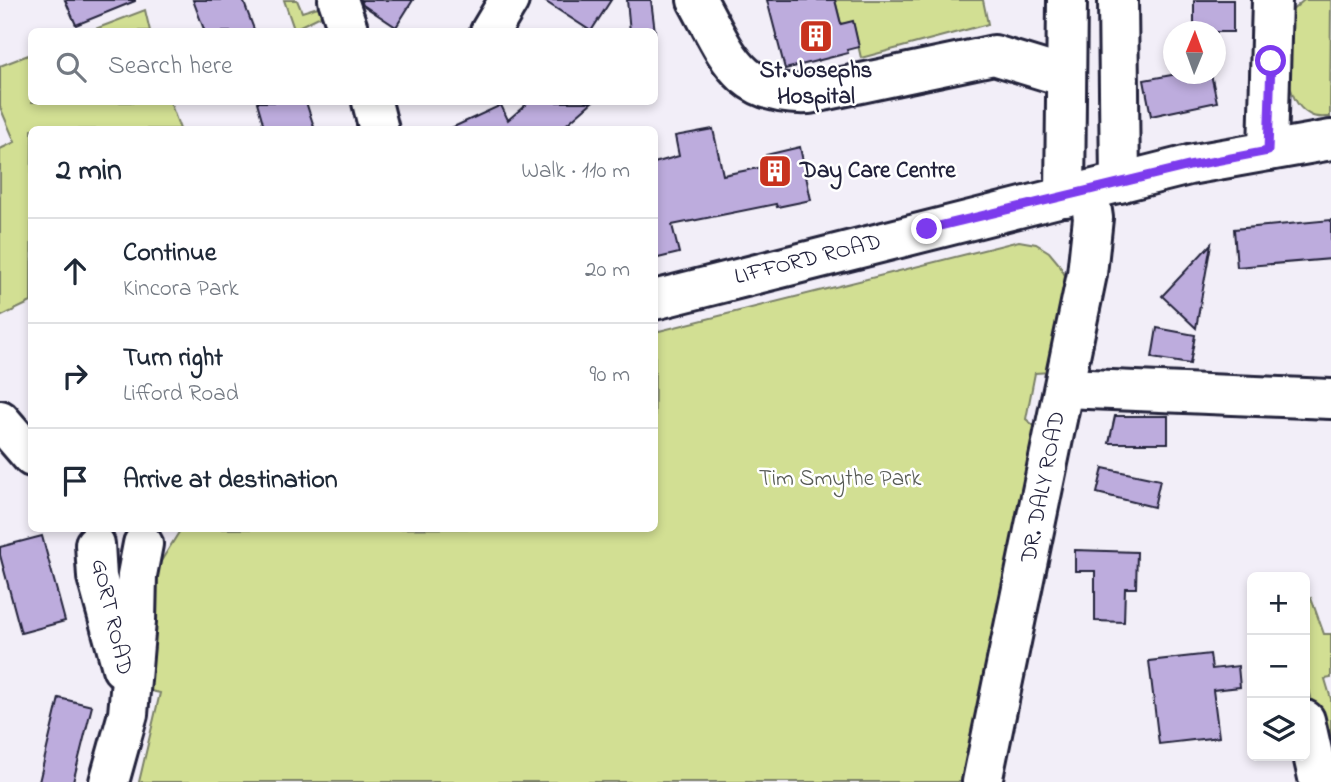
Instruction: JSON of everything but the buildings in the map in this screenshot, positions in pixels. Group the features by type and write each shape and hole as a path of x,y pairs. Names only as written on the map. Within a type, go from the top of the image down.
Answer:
{"main road":[{"path":"338,0 348,28"},
{"path":"492,28 509,0"},
{"path":"697,0 734,67 756,85 785,95 809,94 994,55 1066,77"},
{"path":"1067,0 1066,77 1091,190"},
{"path":"1091,190 1118,0"},
{"path":"1268,151 1272,0"},
{"path":"373,105 378,126"},
{"name":"LIFFORD ROAD","path":"658,299 927,229 1189,166 1331,140"},
{"name":"DR. DALY ROAD","path":"982,782 1087,274 1093,218 1091,190"},
{"path":"1064,388 1331,399"},
{"path":"90,536 114,552 124,553 148,536"},
{"name":"GORT ROAD","path":"90,536 97,577 128,690"},
{"name":"GORT ROAD","path":"109,782 128,714 137,575 148,536"},
{"path":"1310,742 1319,782"}],"green space":[{"path":"284,0 297,0 302,12 321,6 325,14 294,28"},
{"path":"835,0 983,0 988,24 861,58 853,22 841,24"},
{"path":"1304,0 1331,0 1330,117 1315,117 1302,109 1294,98 1290,85 1287,56 1289,13"},
{"path":"145,10 149,28 98,28"},
{"path":"28,55 28,105 171,105 179,126 28,126 28,303 0,317 0,149 15,142 0,107 0,66"},
{"name":"Tim Smythe Park","path":"1019,241 1036,244 1049,252 1059,264 1069,283 1051,372 1035,373 1026,419 1039,430 965,782 139,782 160,693 146,690 148,582 179,532 658,532 658,331"},
{"path":"1310,599 1324,634 1331,634 1331,678 1325,679 1331,699 1331,782 1310,693"}],"place":[{"name":"St. Josephs Hospital","path":"816,36"},
{"name":"Day Care Centre","path":"775,171"}],"route":[{"path":"927,229 1189,166 1268,151 1271,61"}]}
